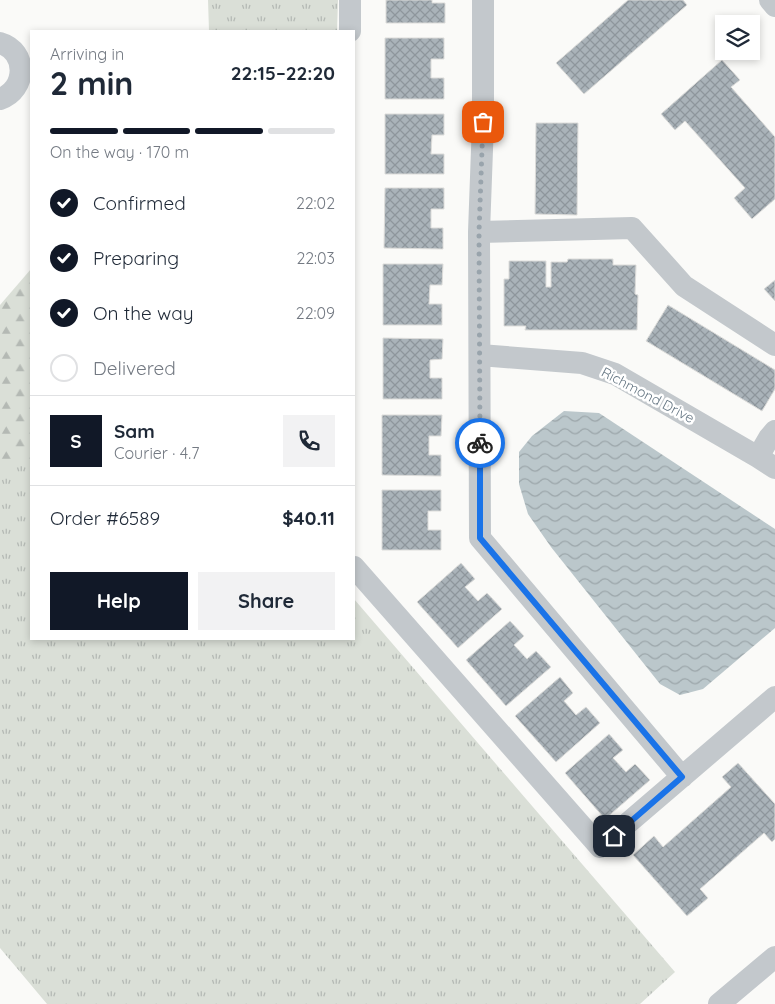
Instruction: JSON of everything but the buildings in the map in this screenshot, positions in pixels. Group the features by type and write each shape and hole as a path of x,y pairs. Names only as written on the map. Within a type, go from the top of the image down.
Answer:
{"street":[{"path":"350,0 350,30"},
{"path":"483,0 483,122 479,232 480,538 682,777"},
{"path":"770,0 775,6"},
{"path":"0,43 11,49 18,56 21,66 18,85 11,93 0,98"},
{"path":"479,232 632,228 684,286 775,345"},
{"name":"Richmond Drive","path":"480,355 582,363 615,374 767,462"},
{"path":"767,462 769,438 775,431"},
{"path":"355,568 600,847 775,697"},
{"path":"719,1004 775,957"}],"green space":[{"path":"208,0 338,0 337,30 209,30"},
{"path":"30,270 30,460 0,460 0,305"},
{"path":"0,460 30,460 30,640 355,640 355,600 675,972 640,1004 47,1004 0,948"}],"water":[{"path":"564,411 599,413 775,529 775,628 703,689 680,695 660,684 551,547 528,514 519,484 519,452 532,436"}],"way so far":[{"path":"480,443 479,232 483,122"}],"route":[{"path":"480,443 480,538 682,777 614,836"}]}
